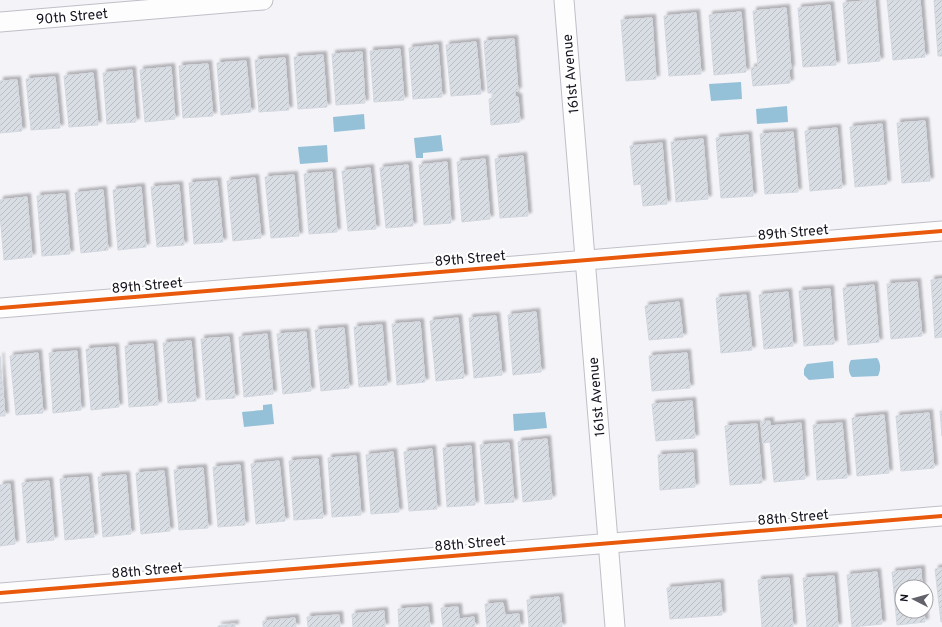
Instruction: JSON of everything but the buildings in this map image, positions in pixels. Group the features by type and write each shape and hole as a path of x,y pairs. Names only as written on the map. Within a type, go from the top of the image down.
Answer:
{"street":[{"name":"90th Street","path":"0,22 263,0"},
{"name":"161st Avenue","path":"564,0 615,627"},
{"name":"89th Street","path":"0,308 942,231"},
{"name":"88th Street","path":"0,593 942,516"}],"water":[{"path":"741,82 742,99 711,101 709,84"},
{"path":"787,106 788,122 757,124 756,109"},
{"path":"364,114 365,129 334,132 333,117"},
{"path":"441,135 443,151 423,153 423,158 416,158 414,138"},
{"path":"327,145 328,162 300,164 298,147"},
{"path":"877,358 880,367 878,376 852,377 849,369 851,360"},
{"path":"833,361 834,378 809,380 804,375 804,369 807,364"},
{"path":"272,404 274,424 244,427 242,412 263,410 263,405"},
{"path":"545,412 547,428 514,431 513,414"}],"cycle path":[{"path":"0,308 942,231"},
{"path":"0,593 942,516"}]}
